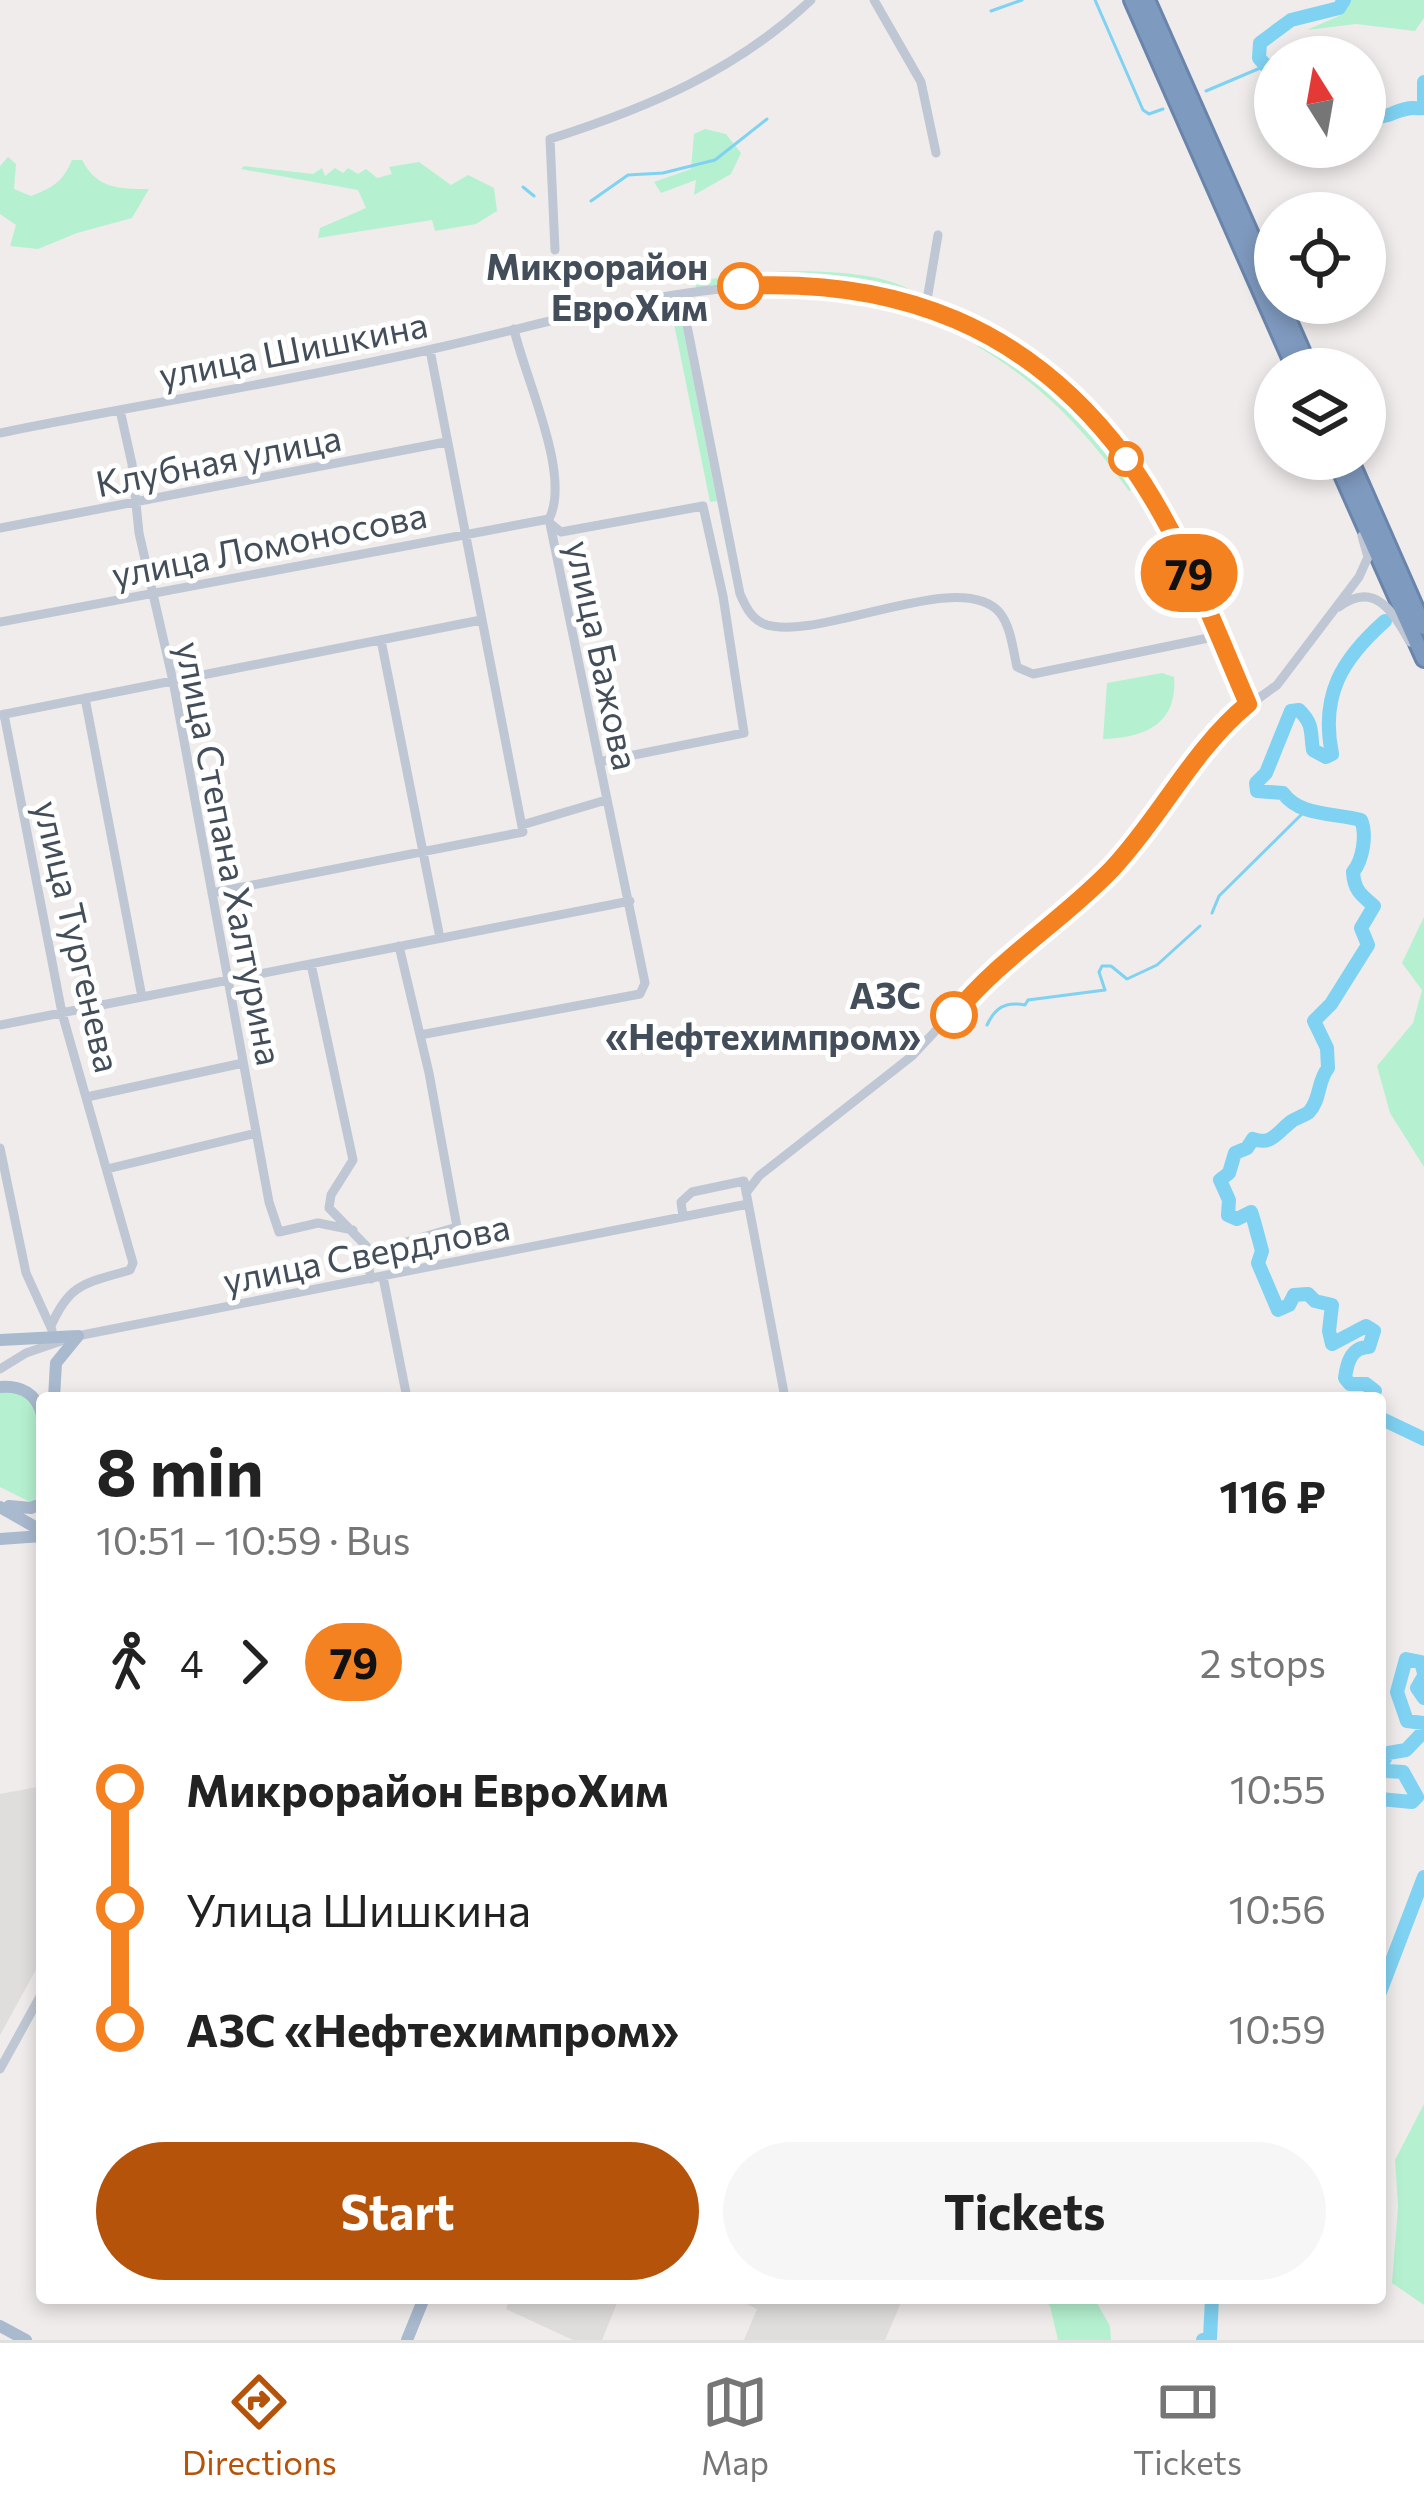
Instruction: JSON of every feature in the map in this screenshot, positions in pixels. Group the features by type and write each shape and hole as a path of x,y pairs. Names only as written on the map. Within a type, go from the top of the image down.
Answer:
{"highway":[{"path":"1132,0 1286,348"},
{"path":"1147,0 1254,242"},
{"path":"1345,480 1424,662"},
{"path":"1359,480 1424,627"}],"main road":[{"path":"0,1340 52,1330 78,1336 56,1363 54,1392"},
{"path":"0,1387 13,1386 30,1394 36,1404"},
{"path":"0,1507 36,1506"},
{"path":"0,1507 36,1529"},
{"path":"0,1507 6,1527 0,1538"},
{"path":"0,1538 36,1534"},
{"path":"407,2340 422,2304"},
{"path":"0,2326 26,2340"}],"street":[{"path":"555,250 550,139 652,105 703,80 755,47 811,0"},
{"path":"874,0 921,82 936,153"},
{"path":"926,306 938,235"},
{"name":"улица Шишкина","path":"0,433 430,350 681,295 798,283 890,295 997,339 1028,360 1095,421 1153,500 1248,704"},
{"path":"681,295 740,594 749,613 762,622 797,625 969,596 999,612 1017,667 1033,674 1218,636"},
{"name":"улица Бажова","path":"420,1035 640,994 645,983 549,519 556,505 550,455 514,328"},
{"path":"430,350 522,828"},
{"name":"улица Степана Халтурина","path":"120,410 256,1133 279,1232 318,1223 353,1230"},
{"name":"Клубная улица","path":"0,528 446,442"},
{"path":"784,1392 746,1192 759,1176 912,1056 985,978 1112,869 1223,724 1277,685 1359,577 1367,557 1347,485"},
{"name":"улица Ломоносова","path":"0,622 549,519 560,532 703,506 723,596 744,734 598,762"},
{"path":"1330,614 1359,597 1380,600 1392,609 1424,662"},
{"path":"2,714 482,620"},
{"path":"381,640 440,938"},
{"path":"85,698 142,997"},
{"name":"улица Тургенева","path":"2,714 62,1013 132,1259 130,1270 87,1282 66,1295 52,1330"},
{"path":"212,893 422,852 522,828 606,800"},
{"path":"0,1025 630,901"},
{"path":"399,946 457,1227 372,1252 367,1259 377,1278 406,1392"},
{"path":"311,964 353,1160 328,1208 372,1252"},
{"path":"87,1097 243,1063"},
{"path":"107,1169 256,1133"},
{"path":"0,1148 4,1185 26,1273 52,1330"},
{"path":"683,1216 681,1202 692,1192 746,1192"},
{"name":"улица Свердлова","path":"0,1369 26,1352 78,1336 683,1216 746,1192"},
{"path":"0,2069 36,2005"}],"shaded area":[{"path":"36,1787 36,1970 0,2035 0,1794"},
{"path":"508,2304 617,2304 602,2340 573,2340 506,2309"},
{"path":"747,2304 900,2304 885,2340 744,2340 757,2309"}],"green space":[{"path":"1346,0 1424,0 1424,18 1415,31 1356,24 1307,30 1341,15"},
{"path":"705,129 726,134 741,153 731,174 694,195 696,180 661,193 654,182 691,169 694,134"},
{"path":"8,157 16,164 14,189 31,196 56,183 72,160 82,160 102,182 149,189 132,218 38,249 10,246 16,225 0,214 0,166"},
{"path":"419,162 451,185 468,175 494,188 497,211 476,224 435,231 432,220 318,238 320,228 366,208 358,190 241,169 313,174 322,168 325,176 335,168 358,174 366,169 377,178 392,174 389,167"},
{"path":"767,272 865,276 915,293 805,281 696,288 695,281"},
{"path":"680,313 717,501 710,502 672,314"},
{"path":"987,339 1032,369 1071,404 1138,486 1129,491 1061,410 977,346"},
{"path":"1162,673 1174,677 1174,693 1164,717 1144,732 1103,739 1107,683"},
{"path":"1424,917 1424,1167 1390,1113 1377,1066 1413,1023 1422,990 1402,963"},
{"path":"9,1389 31,1401 36,1412 36,1498 30,1502 0,1487 0,1393"},
{"path":"1424,2104 1424,2305 1392,2283 1398,2206 1395,2160"},
{"path":"1097,2304 1110,2326 1111,2340 1058,2340 1050,2306"}],"waterway":[{"path":"991,11 1022,0"},
{"path":"1095,0 1143,110 1149,114 1163,109"},
{"path":"1269,36 1291,20 1339,8 1344,0"},
{"path":"1206,91 1254,71"},
{"path":"1424,82 1424,100"},
{"path":"1386,115 1424,108"},
{"path":"591,201 628,175 663,173 715,160 767,119"},
{"path":"523,187 534,196"},
{"path":"1374,1392 1366,1384 1350,1384 1345,1378 1351,1357 1369,1347 1374,1331 1366,1326 1332,1344 1332,1305 1308,1294 1294,1295 1289,1305 1278,1310 1258,1263 1262,1251 1251,1212 1237,1219 1228,1215 1229,1200 1220,1180 1229,1173 1235,1153 1253,1139 1270,1139 1313,1107 1328,1068 1327,1048 1314,1021 1331,1004 1368,945 1361,928 1374,906 1359,892 1353,872 1363,847 1361,820 1308,810 1283,793 1257,791 1256,783 1266,773 1291,711 1299,710 1307,720 1313,750 1326,757 1332,754 1329,714 1338,680 1357,650 1385,621"},
{"path":"1212,913 1219,896 1305,811"},
{"path":"987,1025 1006,1005 1105,990 1099,972 1102,966 1111,966 1127,979 1157,965 1200,926"},
{"path":"1386,1421 1424,1439"},
{"path":"1424,1673 1421,1662 1406,1659 1397,1692 1407,1721 1424,1723"},
{"path":"1424,1676 1417,1688 1424,1698"},
{"path":"1386,1757 1406,1750 1424,1731"},
{"path":"1386,1771 1403,1772 1417,1797 1412,1802 1386,1800"},
{"path":"1386,1976 1424,1877"},
{"path":"1203,2340 1210,2338 1212,2304"}],"bus line":[{"name":"79","path":"741,286 798,283 849,288 926,306 997,339 1063,388 1126,458 1153,500 1248,704 1223,724 1112,869 985,978 954,1015"}],"place":[{"name":"Микрорайон ЕвроХим","path":"741,286"},
{"name":"АЗС «Нефтехимпром»","path":"954,1015"}]}
